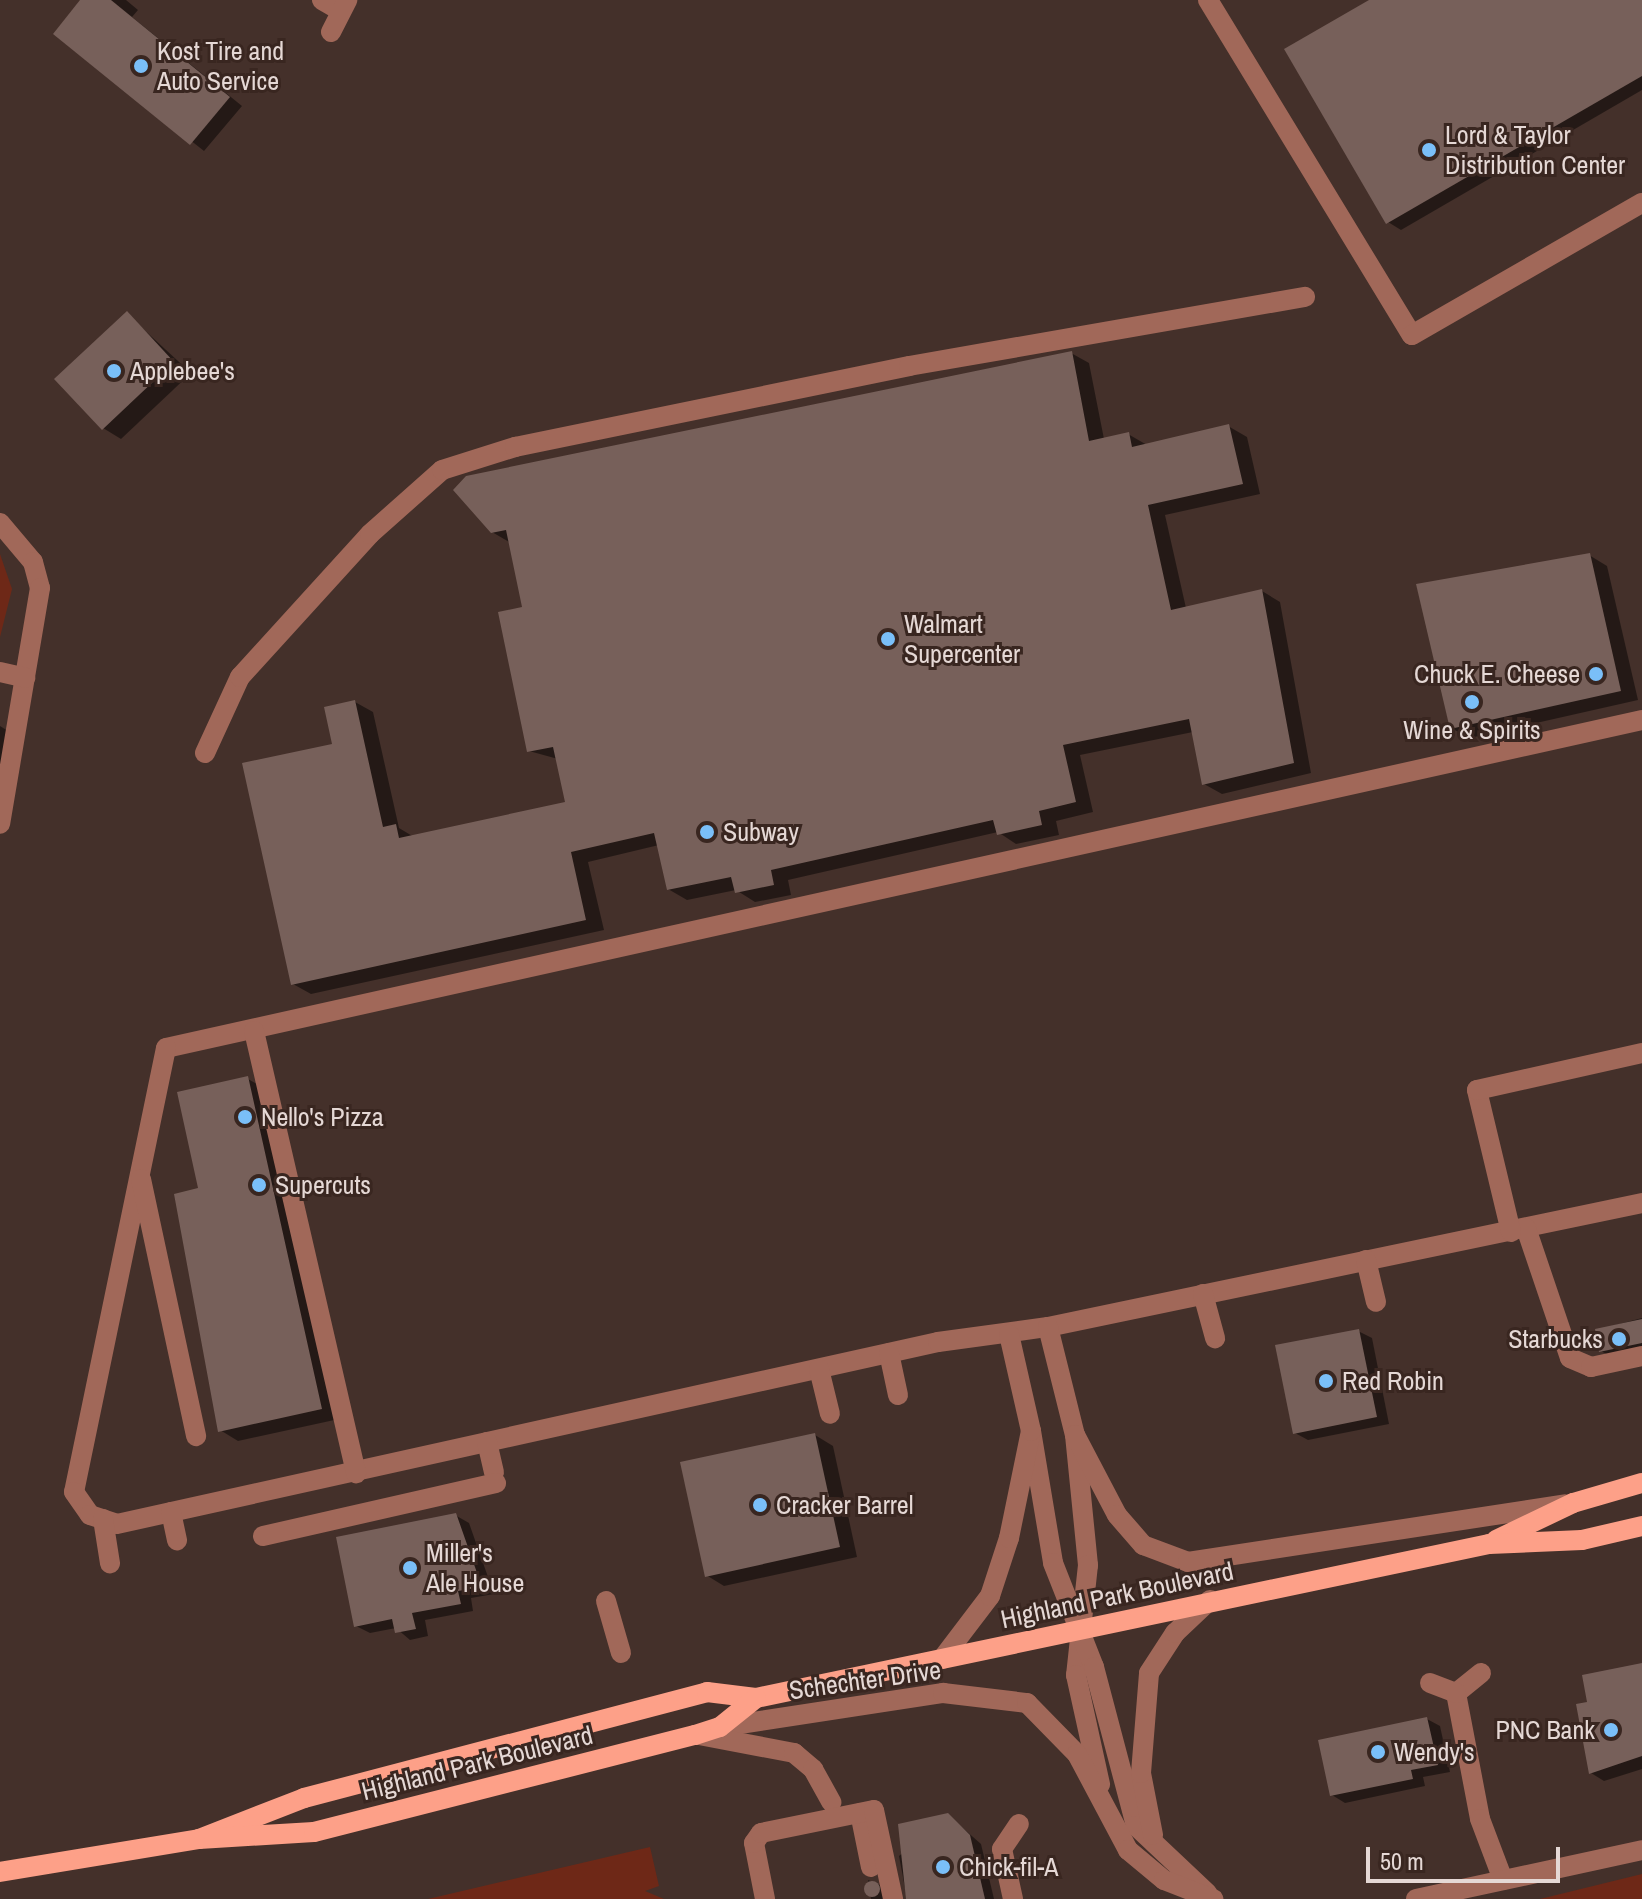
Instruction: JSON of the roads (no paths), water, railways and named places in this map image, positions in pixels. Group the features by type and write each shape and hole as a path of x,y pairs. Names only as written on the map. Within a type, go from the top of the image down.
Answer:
{"main road":[{"name":"Highland Park Boulevard","path":"1489,1544 1573,1503 1642,1483"},
{"name":"Highland Park Boulevard","path":"199,1839 304,1798 707,1692 756,1698 1210,1600 1489,1544 1582,1540 1642,1526"},
{"name":"Highland Park Boulevard","path":"0,1872 199,1839 314,1832 695,1735 720,1727 756,1698"}],"lane":[{"path":"322,0 344,5 331,32"},
{"path":"1208,0 1412,335 1642,203"},
{"path":"205,753 240,677 370,534 442,470 515,447 909,366 1305,297"},
{"path":"0,523 33,562 40,588 0,824"},
{"path":"0,672 25,678"},
{"path":"1642,720 254,1031 166,1048 74,1492 90,1515 117,1524 889,1353 1048,1327 1642,1203"},
{"path":"254,1031 356,1473"},
{"path":"1642,1053 1477,1090 1518,1230 1540,1282 1550,1293 1562,1347 1580,1365 1642,1356"},
{"path":"140,1171 196,1436"},
{"path":"1366,1260 1376,1302"},
{"path":"1203,1294 1215,1338"},
{"path":"1048,1327 1075,1435 1088,1565 1077,1631"},
{"path":"1009,1334 1031,1431 1053,1563 1077,1631"},
{"path":"889,1353 898,1395"},
{"path":"819,1369 830,1414"},
{"path":"942,1659 990,1596 1031,1431"},
{"path":"1075,1435 1117,1515 1143,1545 1188,1562 1573,1503"},
{"path":"263,1536 495,1478 487,1442"},
{"path":"171,1512 177,1540"},
{"path":"103,1519 110,1563"},
{"path":"1158,1850 1141,1773 1149,1673 1175,1633 1210,1600"},
{"path":"606,1601 621,1653"},
{"name":"Schechter Drive","path":"1077,1631 1076,1675 1100,1782 1128,1850"},
{"name":"Schechter Drive","path":"1077,1631 1136,1826 1212,1899"},
{"path":"1456,1693 1481,1673"},
{"path":"1430,1683 1456,1693"},
{"name":"Schechter Drive","path":"720,1727 943,1693 1027,1703 1077,1754 1128,1850 1164,1880 1212,1899"},
{"path":"1456,1693 1477,1796 1503,1880"},
{"path":"695,1735 794,1753 813,1769 831,1802"},
{"path":"1456,1784 1477,1796"},
{"path":"765,1899 754,1843 761,1833 874,1810 893,1899"},
{"path":"860,1813 879,1899"},
{"path":"1013,1899 1002,1849 1019,1824"},
{"path":"1416,1899 1642,1850"}],"place":[{"name":"Kost Tire and Auto Service","path":"141,66"},
{"name":"Lord & Taylor Distribution Center","path":"1429,150"},
{"name":"Applebee's","path":"114,371"},
{"name":"Walmart Supercenter","path":"888,639"},
{"name":"Chuck E. Cheese","path":"1596,674"},
{"name":"Wine & Spirits","path":"1472,702"},
{"name":"Subway","path":"707,832"},
{"name":"Nello's Pizza","path":"245,1117"},
{"name":"Supercuts","path":"259,1185"},
{"name":"Starbucks","path":"1619,1339"},
{"name":"Red Robin","path":"1326,1381"},
{"name":"Cracker Barrel","path":"760,1505"},
{"name":"Miller's Ale House","path":"410,1568"},
{"name":"PNC Bank","path":"1611,1730"},
{"name":"Wendy's","path":"1378,1752"},
{"name":"Chick-fil-A","path":"943,1867"}]}
